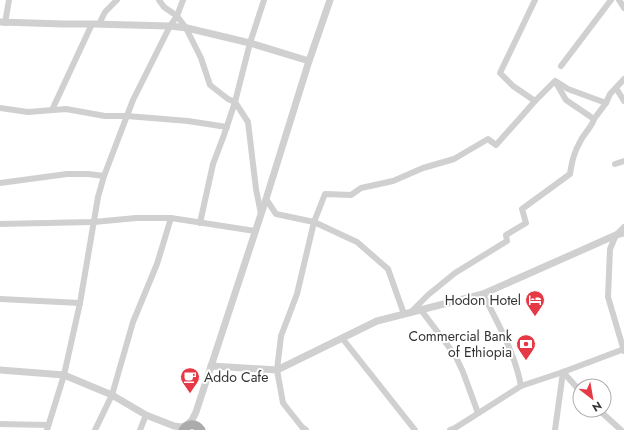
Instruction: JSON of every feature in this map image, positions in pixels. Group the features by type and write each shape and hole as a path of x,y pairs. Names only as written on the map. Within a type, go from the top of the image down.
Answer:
{"main road":[{"path":"181,428 190,424 197,425 201,430"}],"street":[{"path":"9,0 3,22 170,26 186,28 250,43 309,62"},
{"path":"52,110 96,24 117,0"},
{"path":"159,0 164,7 177,16 186,28 201,58 210,84 228,99 235,102 248,122 256,189 261,214"},
{"path":"0,424 47,428 64,374 80,303 98,197 104,176 133,100 170,26 177,16 183,0"},
{"path":"200,222 213,164 235,102 250,43 264,0"},
{"path":"0,370 64,374 112,395 146,415 181,428 192,420 196,412 266,199 330,0"},
{"path":"536,0 500,73 513,86 536,101"},
{"path":"561,66 610,0"},
{"path":"619,0 624,8"},
{"path":"407,314 455,273 507,241 506,235 526,223 522,209 570,174 572,158 580,141 606,103 610,94 624,79"},
{"path":"303,429 283,403 277,370 281,336 297,294 314,222 325,194 351,195 361,188 393,181 423,168 454,159 488,139 496,145 556,81"},
{"path":"556,81 568,89 606,103"},
{"path":"556,81 566,100 594,119"},
{"path":"616,88 624,101"},
{"path":"0,108 28,112 66,109 105,116 127,116 188,121 227,127"},
{"path":"615,164 624,162"},
{"path":"0,183 67,174 104,176"},
{"path":"266,199 276,214 314,222 357,242 388,269 407,314"},
{"path":"0,224 94,222 136,218 171,218 255,231"},
{"path":"95,430 112,395 133,322 157,264 171,218"},
{"path":"452,429 521,386 624,350 608,297 610,249 616,235 624,227"},
{"path":"211,366 277,370 377,321 483,294 616,235 624,233"},
{"path":"483,294 507,342 518,372 521,386"},
{"path":"0,299 80,303"},
{"path":"420,310 454,355 463,372 478,413"},
{"path":"342,338 415,430"},
{"path":"563,372 572,382"},
{"path":"555,430 563,372"},
{"path":"196,412 197,422 201,430"},
{"path":"140,430 146,415"},
{"path":"608,418 621,430"},
{"path":"452,429 462,430"}],"place":[{"name":"Hodon Hotel","path":"535,317"},
{"name":"Commercial Bank of Ethiopia","path":"526,361"},
{"name":"Addo Cafe","path":"190,394"}]}
